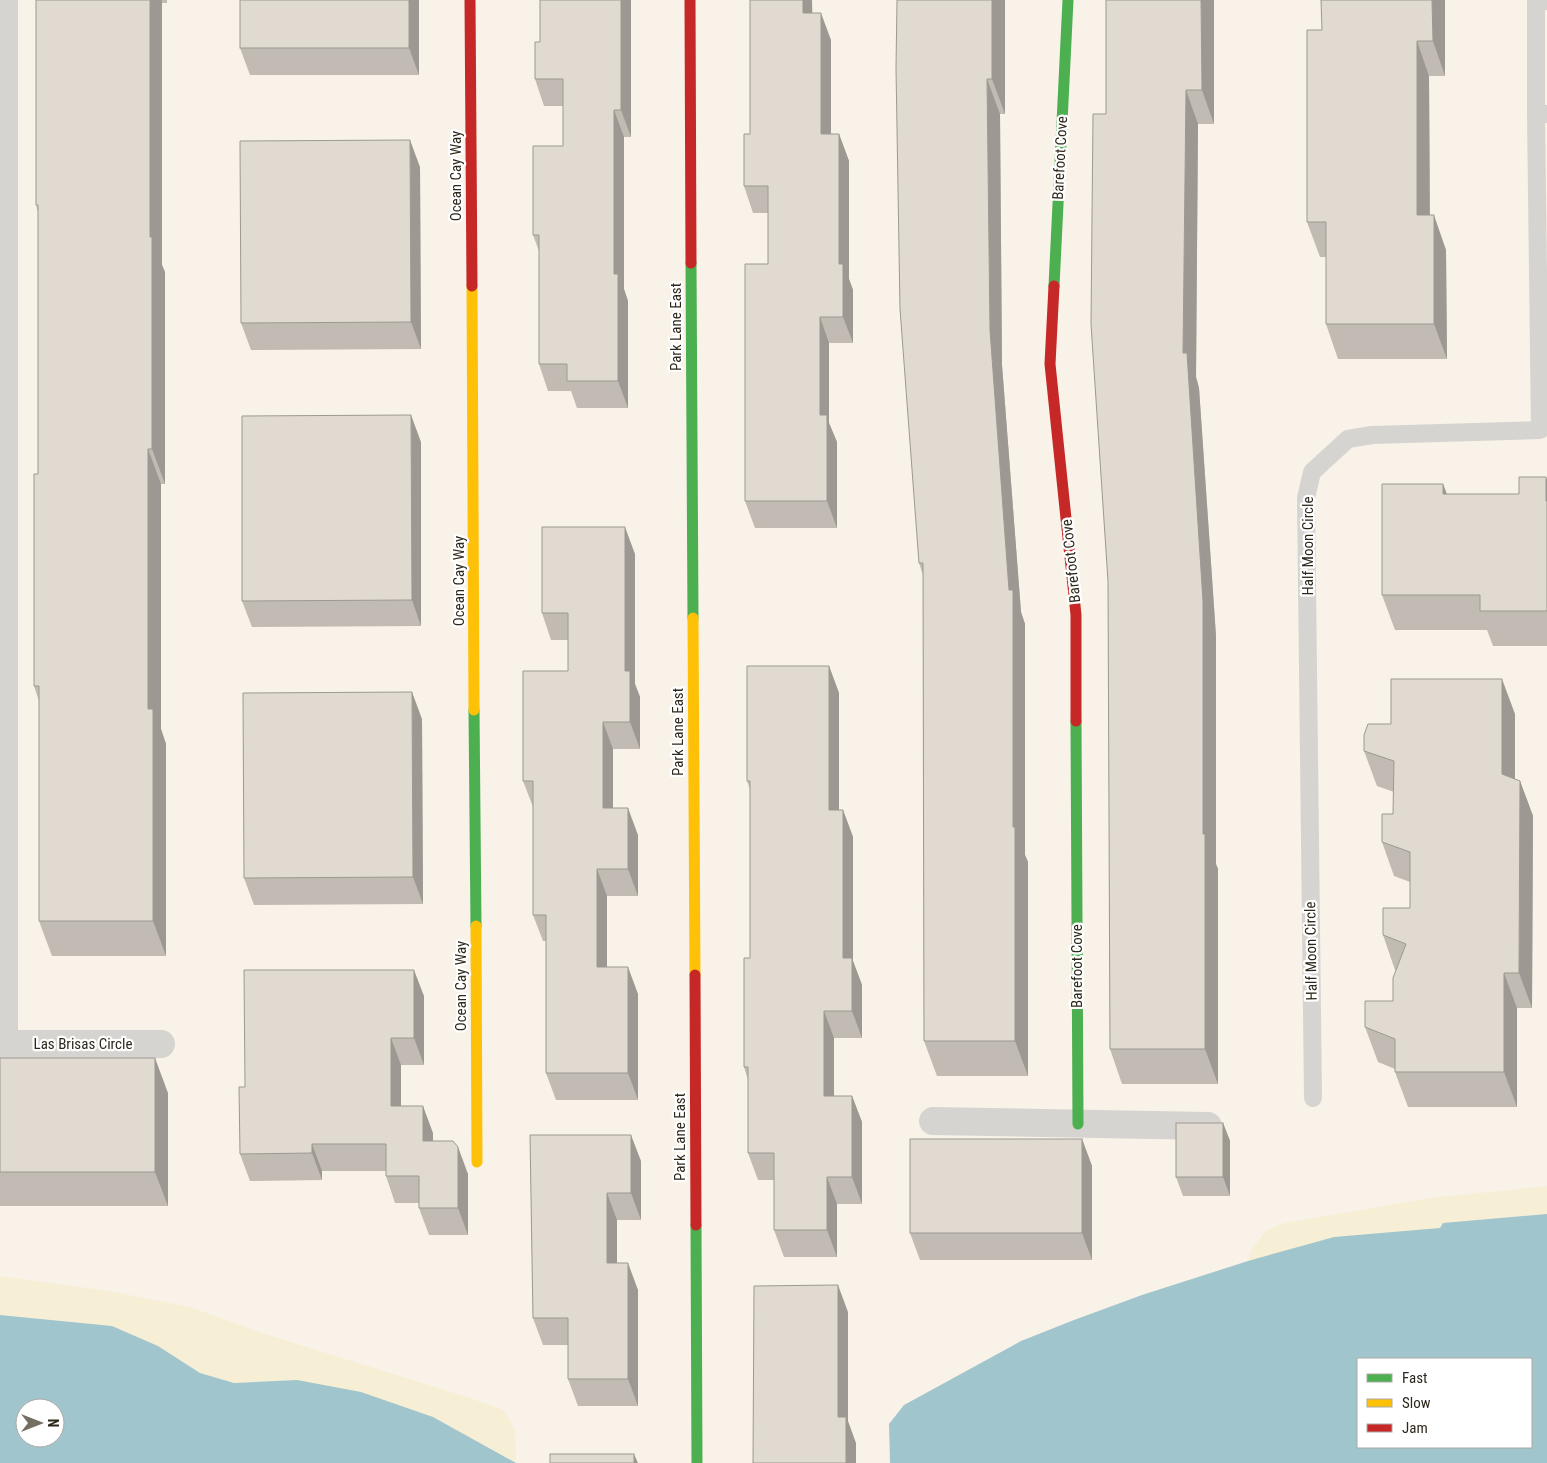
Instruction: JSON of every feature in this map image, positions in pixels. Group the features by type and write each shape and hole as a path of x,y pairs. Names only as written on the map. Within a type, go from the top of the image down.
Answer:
{"street":[{"name":"Las Brisas Circle","path":"4,0 2,1044 161,1044"},
{"name":"Ocean Cay Way","path":"470,0 477,1162"},
{"name":"Park Lane East","path":"690,0 697,1463"},
{"name":"Barefoot Cove","path":"1068,0 1050,364 1076,615 1078,1124"},
{"path":"933,1121 1208,1126"}],"lane":[{"name":"Half Moon Circle","path":"1313,1098 1306,498 1312,472 1348,439 1372,435 1543,430 1542,114 1536,1 1547,1"}],"sand":[{"path":"1547,1186 1547,1214 1444,1223 1440,1228 1248,1261 1250,1252 1265,1231 1285,1223 1430,1198"},
{"path":"0,1276 109,1291 190,1307 265,1334 504,1410 515,1430 516,1463 433,1417 297,1380 234,1383 200,1373 158,1346 112,1326 0,1315"}],"water":[{"path":"1547,1214 1547,1463 890,1463 889,1424 904,1405 1021,1341 1142,1295 1248,1261 1334,1237 1440,1228 1443,1223"},
{"path":"0,1315 112,1326 158,1346 200,1373 234,1383 297,1380 361,1392 433,1417 516,1463 0,1463"}],"building":[{"path":"36,0 150,0 152,449 148,449 148,709 153,709 153,921 39,921 39,686 34,686 34,474 38,474"},
{"path":"240,0 409,0 409,48 240,48"},
{"path":"540,0 621,0 621,110 614,110 614,274 618,274 618,381 567,381 567,364 539,364 539,235 533,235 533,146 563,146 563,79 535,79 535,42 540,42"},
{"path":"750,0 803,0 803,13 821,13 821,134 839,134 839,264 843,264 843,317 820,317 820,415 827,415 827,501 745,501 745,264 768,264 768,186 744,186 744,134 750,134"},
{"path":"897,0 992,0 992,79 987,79 990,330 1009,590 1013,590 1015,1041 924,1041 923,563 919,563 900,309 896,68"},
{"path":"1106,0 1201,0 1202,90 1186,90 1183,353 1187,353 1203,601 1205,1049 1110,1049 1108,581 1091,324 1093,114 1106,114"},
{"path":"1321,0 1432,0 1433,41 1417,41 1417,215 1434,215 1434,324 1326,324 1326,222 1307,222 1307,30 1322,30"},
{"path":"410,140 411,322 241,323 240,141"},
{"path":"411,415 412,600 242,601 242,416"},
{"path":"1519,477 1546,477 1547,611 1480,611 1480,595 1382,595 1382,484 1443,484 1443,494 1519,494"},
{"path":"542,527 625,527 625,671 630,671 630,722 603,722 603,808 628,808 628,869 597,869 597,967 628,967 628,1073 546,1073 546,915 533,915 533,781 523,781 523,671 568,671 568,613 542,613"},
{"path":"747,666 829,666 829,810 843,810 843,958 852,958 852,1011 824,1011 824,1096 852,1096 852,1177 827,1177 827,1230 774,1230 774,1153 748,1153 748,1067 744,1067 744,958 750,958 750,781 747,781"},
{"path":"1391,679 1502,679 1502,774 1520,781 1519,973 1504,973 1504,1072 1395,1072 1395,1039 1365,1027 1365,1001 1393,1001 1393,978 1406,944 1383,935 1383,908 1410,908 1410,852 1382,842 1382,814 1393,814 1394,761 1364,751 1364,735 1368,724 1391,724"},
{"path":"412,692 413,877 244,878 243,693"},
{"path":"244,970 414,970 414,1038 391,1038 391,1106 423,1106 423,1141 453,1141 458,1147 458,1208 419,1208 419,1176 386,1176 386,1144 312,1144 312,1153 240,1154 239,1087 245,1087"},
{"path":"0,1058 155,1058 155,1172 0,1172"},
{"path":"1176,1123 1223,1123 1223,1177 1176,1177"},
{"path":"530,1135 631,1135 631,1193 607,1193 607,1263 628,1263 628,1379 568,1379 568,1318 533,1318"},
{"path":"910,1139 1082,1139 1082,1233 910,1233"},
{"path":"838,1285 838,1417 846,1417 846,1463 753,1463 754,1286"},
{"path":"550,1454 634,1454 634,1463 550,1463"}],"traffic: fast":[{"path":"1054,286 1068,0"},
{"path":"691,263 693,618"},
{"path":"474,710 476,926"},
{"path":"1076,721 1078,1124"},
{"path":"696,1225 697,1463"}],"traffic: slow":[{"path":"472,286 474,710"},
{"path":"693,618 695,975"},
{"path":"476,926 477,1162"}],"traffic: jam":[{"path":"470,0 472,286"},
{"path":"690,0 691,263"},
{"path":"1054,286 1050,364 1076,615 1076,721"},
{"path":"695,975 696,1225"}]}
